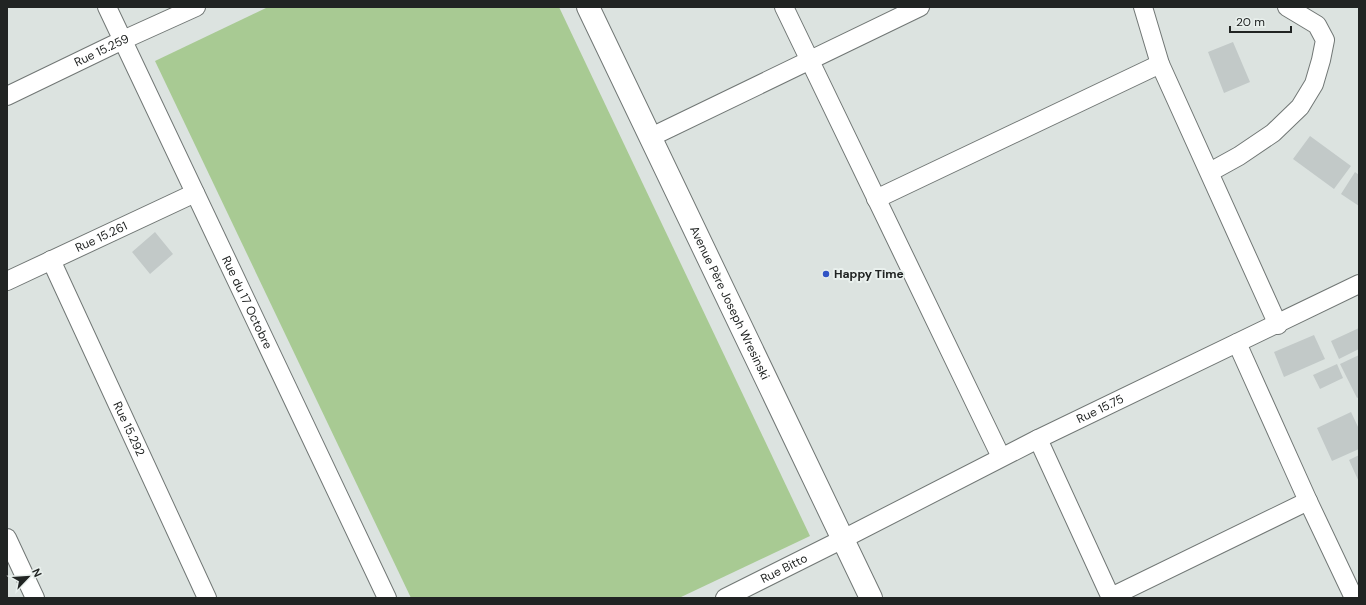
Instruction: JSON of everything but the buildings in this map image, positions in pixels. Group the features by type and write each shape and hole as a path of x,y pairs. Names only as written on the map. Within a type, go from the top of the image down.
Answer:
{"street":[{"name":"Rue du 17 Octobre","path":"107,7 384,597"},
{"name":"Rue 15.259","path":"7,96 123,40 196,7"},
{"name":"Avenue Père Joseph Wresinski","path":"588,7 871,598"},
{"path":"784,7 1001,457"},
{"path":"651,137 920,7"},
{"path":"1143,7 1160,64 1278,325"},
{"path":"1210,172 1239,156 1273,133 1300,107 1314,84 1325,40 1317,25 1287,7"},
{"path":"876,199 1160,64"},
{"name":"Rue 15.261","path":"7,281 195,193"},
{"name":"Rue 15.292","path":"51,260 207,598"},
{"name":"Rue 15.75","path":"843,539 1001,457 1237,343 1278,325 1359,284"},
{"path":"1237,343 1308,501 1355,593"},
{"path":"1038,439 1111,598 1308,501"},
{"path":"7,538 13,566 35,598"},
{"name":"Rue Bitto","path":"725,598 843,539"}],"green space":[{"path":"268,7 559,7 810,536 679,598 411,598 155,61"}],"place":[{"name":"Happy Time","path":"826,274"}]}
